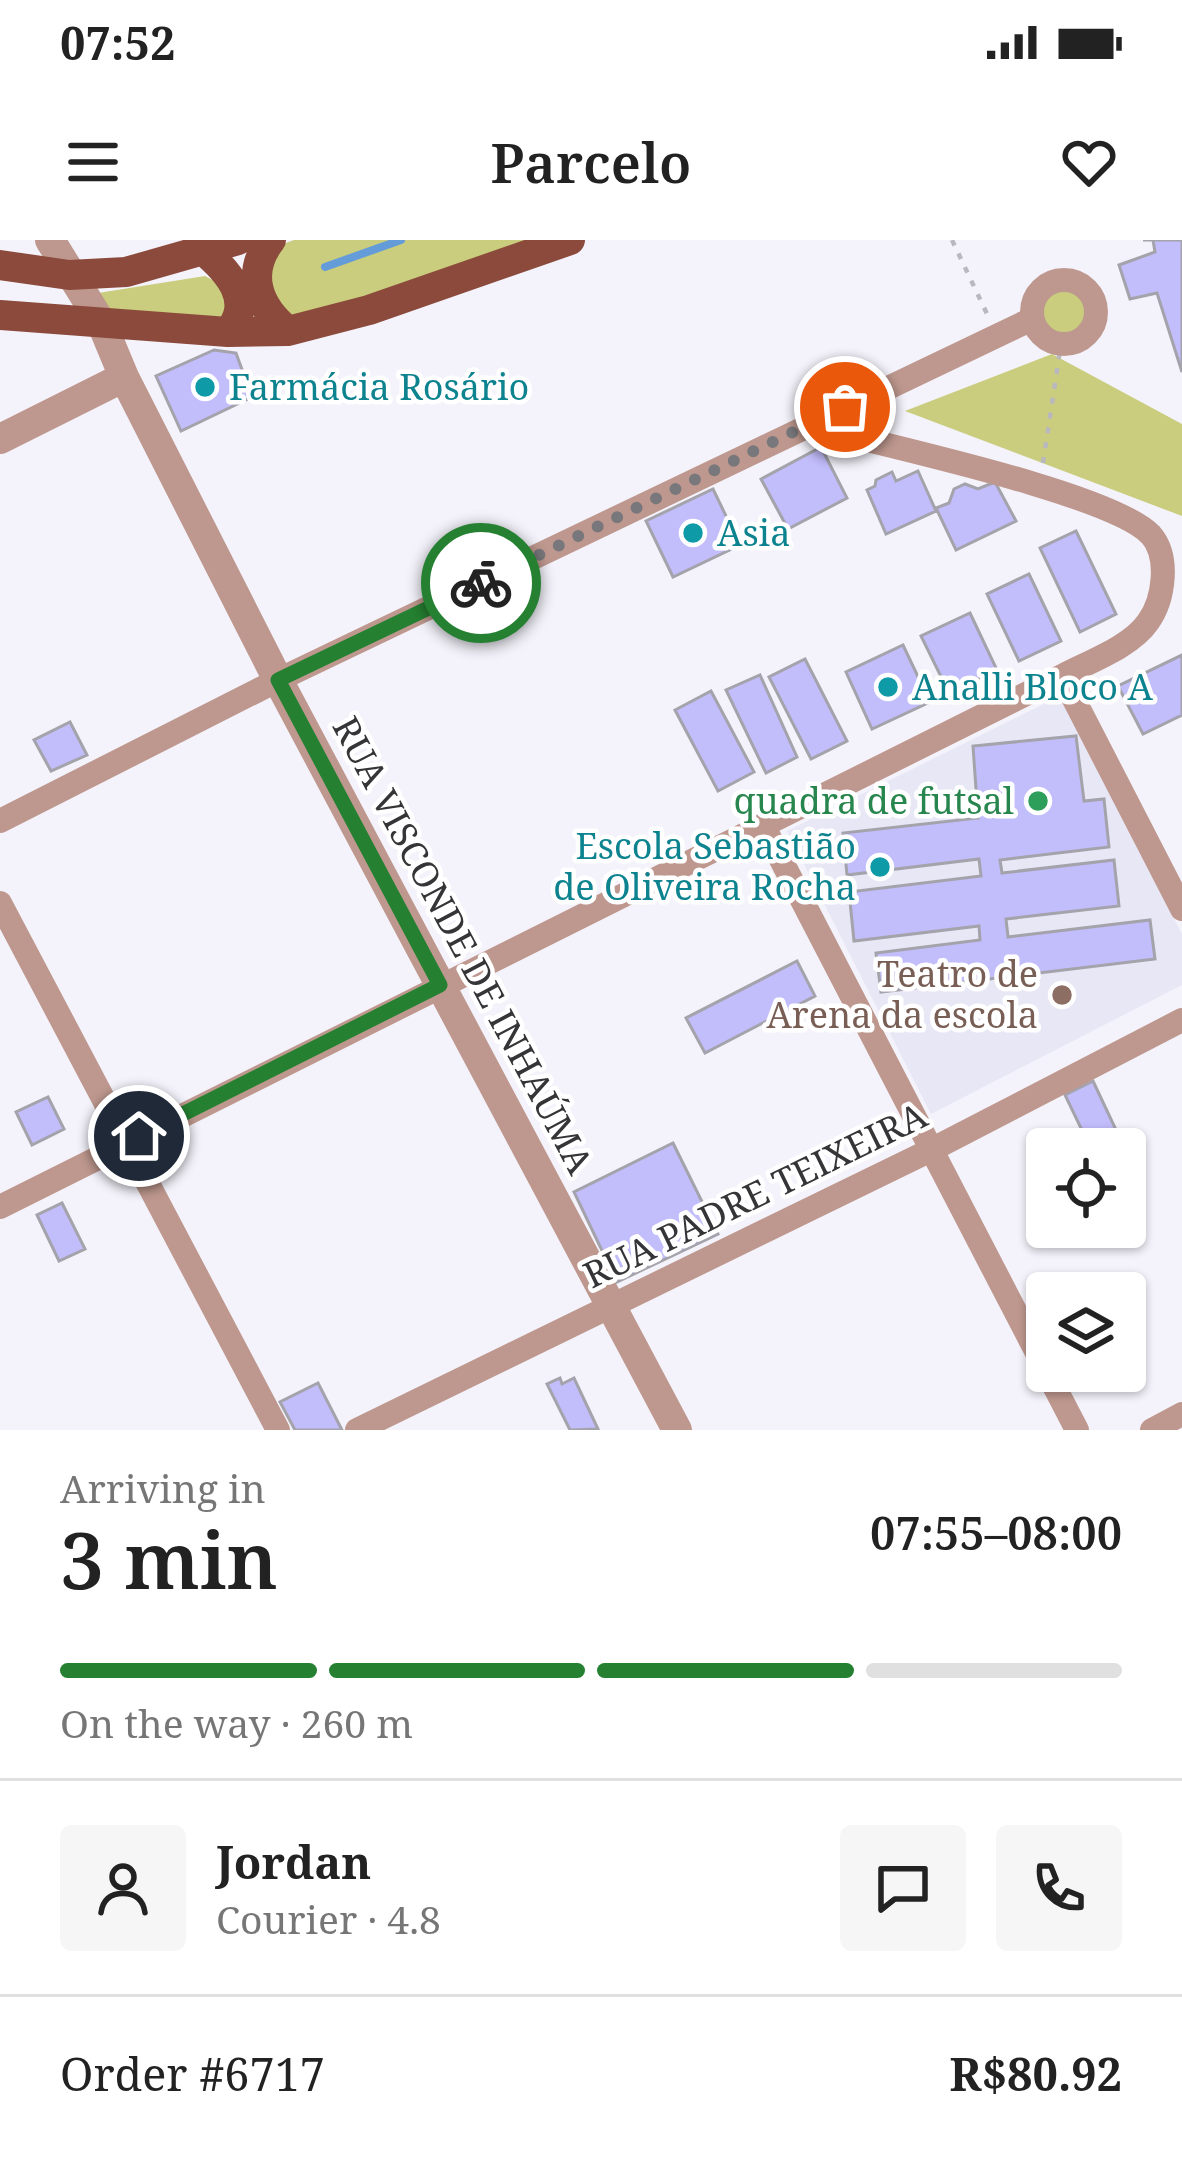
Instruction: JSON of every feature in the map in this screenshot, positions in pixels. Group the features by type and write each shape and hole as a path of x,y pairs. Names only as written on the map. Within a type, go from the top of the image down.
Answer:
{"main road":[{"path":"0,265 69,275 126,272 238,240"},
{"path":"271,240 259,257 258,295 274,320 289,331"},
{"path":"0,315 228,332 289,331 369,310 570,240"},
{"path":"204,250 239,293 238,321 228,332"}],"street":[{"name":"RUA VISCONDE DE INHAÚMA","path":"50,240 102,324 124,377 278,680 676,1430"},
{"path":"1071,280 1089,291 1096,311 1090,331 1061,344 1043,336 1033,319 1035,298 1050,283 1071,280"},
{"path":"0,821 278,680 1033,319"},
{"path":"0,439 124,377"},
{"path":"0,1207 1062,676 1147,625 1163,565 1148,531 1114,512 1039,486 807,425"},
{"path":"1062,676 1182,909"},
{"path":"764,825 1078,1430"},
{"path":"0,903 278,1430"},
{"name":"RUA PADRE TEIXEIRA","path":"357,1430 931,1150 1182,1020"},
{"path":"1152,1430 1182,1414"}],"path":[{"path":"952,240 997,336"},
{"path":"1039,486 1061,344"}],"shaded area":[{"path":"1060,696 1182,934 1182,985 931,1114 787,831"}],"green space":[{"path":"294,240 537,240 297,318 279,310 267,270 280,245"},
{"path":"205,276 226,287 225,317 106,311 98,293"},
{"path":"1065,285 1084,293 1092,312 1084,331 1065,339 1046,331 1038,312 1046,293"},
{"path":"1052,354 1182,424 1182,516 905,411"}],"building":[{"path":"1153,240 1182,240 1182,372 1157,293 1130,299 1119,265 1155,252"},
{"name":"Farmácia Rosário","path":"214,350 236,353 252,397 181,431 156,376"},
{"path":"821,447 847,498 788,529 761,479"},
{"path":"918,471 936,511 886,534 867,490 892,472 896,481"},
{"path":"995,482 1016,521 956,550 936,508 949,503 954,489 965,484 978,489"},
{"name":"Asia","path":"713,489 740,545 673,577 646,521"},
{"path":"1076,531 1116,614 1080,632 1040,548"},
{"path":"1029,574 1061,641 1019,661 987,594"},
{"path":"970,613 997,670 949,693 921,636"},
{"name":"Analli Bloco A","path":"903,645 930,702 872,729 846,672"},
{"path":"1182,655 1182,715 1143,734 1118,686"},
{"path":"805,659 847,741 811,759 769,677"},
{"path":"760,675 797,757 766,773 726,690"},
{"path":"711,691 754,772 718,791 675,710"},
{"path":"70,722 87,755 51,771 34,740"},
{"name":"Escola Sebastião de Oliveira Rocha","path":"1076,736 1084,801 1104,799 1109,847 1000,860 1002,873 1114,860 1119,906 1006,919 1008,937 1150,920 1155,959 881,992 876,953 980,940 979,926 854,941 849,892 981,876 979,859 847,875 843,833 978,818 973,746"},
{"path":"797,961 815,996 705,1053 686,1018"},
{"path":"1093,1081 1115,1128 1081,1128 1065,1095"},
{"path":"48,1097 64,1129 32,1145 16,1112"},
{"path":"673,1143 718,1234 617,1282 574,1192"},
{"path":"62,1203 85,1249 59,1261 37,1215"},
{"path":"560,1378 562,1384 574,1378 598,1429 570,1430 547,1384"},
{"path":"318,1383 342,1430 295,1430 280,1402"}],"waterway":[{"path":"325,267 401,240"}],"way so far":[{"path":"481,583 845,407"}],"place":[{"name":"Farmácia Rosário","path":"205,387"},
{"name":"Asia","path":"693,533"},
{"name":"Analli Bloco A","path":"888,687"},
{"name":"quadra de futsal","path":"1038,801"},
{"name":"Escola Sebastião de Oliveira Rocha","path":"880,867"},
{"name":"Teatro de Arena da escola","path":"1062,995"}],"route":[{"path":"139,1136 440,985 278,680 481,583"}]}
